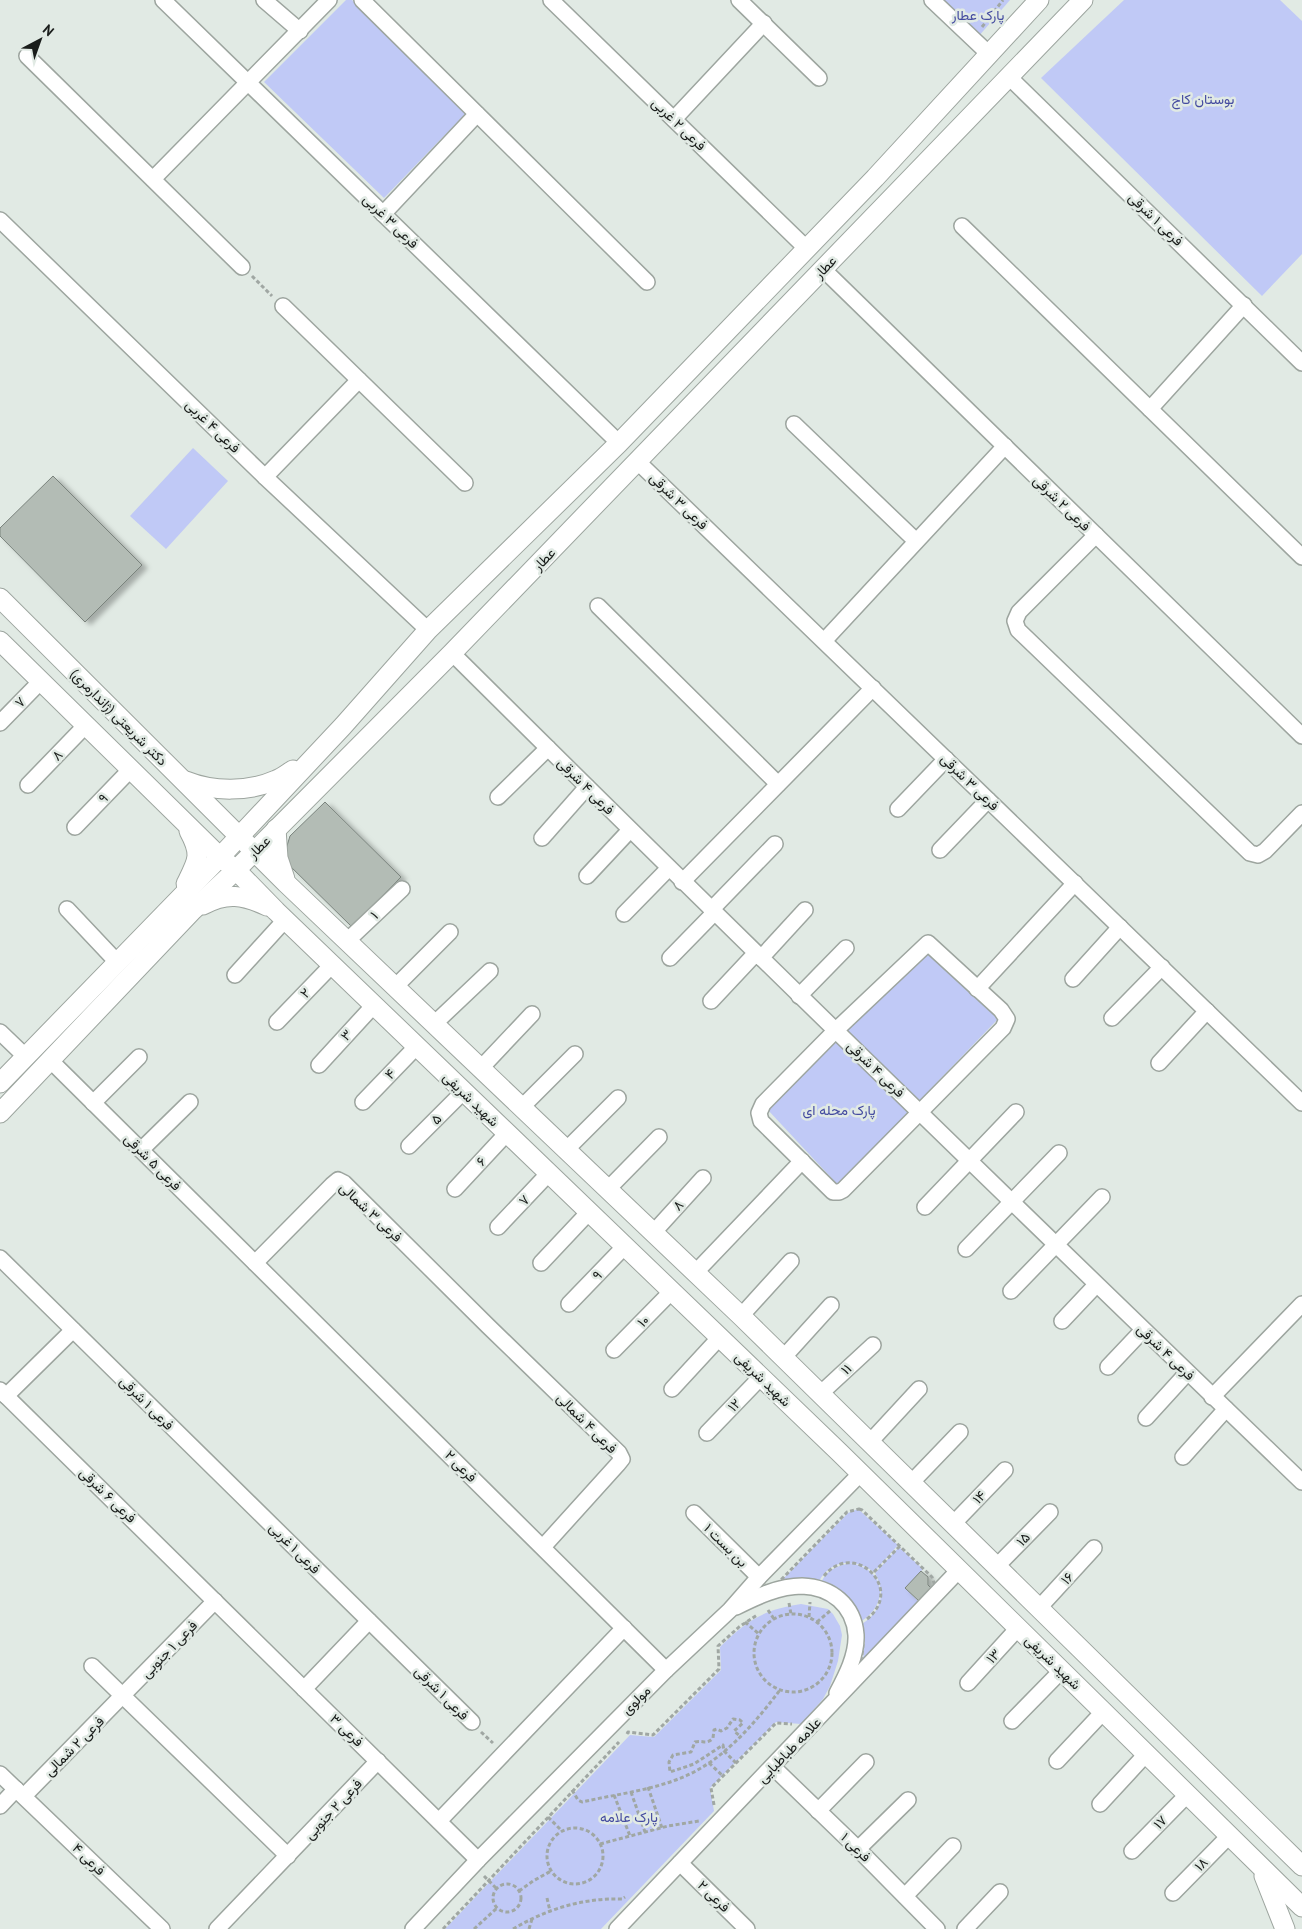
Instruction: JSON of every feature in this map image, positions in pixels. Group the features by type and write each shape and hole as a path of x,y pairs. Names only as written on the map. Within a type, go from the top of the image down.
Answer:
{"main road":[{"name":"عطار","path":"0,1113 50,1060 185,905 220,856 239,834 342,726 428,630 619,443 875,178 1039,0"},
{"name":"عطار","path":"0,1083 117,962 185,905 236,870 276,830 544,560 1083,0"},
{"path":"522,537 544,560"},
{"name":"دکتر شریعتی (ژاندارمری)","path":"0,598 254,850"},
{"name":"دکتر شریعتی (ژاندارمری)","path":"0,641 220,856"},
{"path":"181,779 199,787 229,790 237,790 276,780 295,768 342,726"},
{"path":"125,764 139,737"},
{"path":"186,823 198,846 197,862 185,905 231,896 249,898 280,915"},
{"path":"276,830 278,858 286,883"},
{"name":"شهید شریفی","path":"254,850 286,883 741,1316 1302,1866"},
{"name":"شهید شریفی","path":"220,856 861,1473 1302,1907"},
{"path":"702,1320 724,1300"},
{"path":"1190,1796 1202,1802 1211,1799 1216,1790 1214,1780"},
{"path":"1273,1837 1302,1848"},
{"path":"1259,1866 1285,1929"}],"street":[{"name":"فرعی ۳ غربی","path":"163,0 619,443"},
{"path":"264,0 300,31"},
{"path":"153,179 329,0"},
{"path":"362,0 647,282"},
{"name":"فرعی ۲ غربی","path":"551,0 806,248"},
{"path":"739,0 820,78"},
{"path":"932,0 989,54"},
{"path":"674,119 764,24"},
{"path":"27,56 242,267"},
{"name":"فرعی ۱ شرقی","path":"1009,77 1302,363"},
{"path":"383,214 477,114"},
{"name":"فرعی ۴ غربی","path":"0,220 265,477 428,630"},
{"path":"962,226 1302,557"},
{"name":"فرعی ۲ شرقی","path":"823,269 1302,736"},
{"path":"1150,409 1244,305"},
{"path":"283,306 465,483"},
{"path":"265,477 359,380"},
{"path":"794,424 916,541"},
{"path":"824,641 1005,446"},
{"name":"فرعی ۳ شرقی","path":"638,462 1302,1103"},
{"path":"1096,535 1019,612 1015,621 1018,630 1250,853 1258,855 1265,851 1302,813"},
{"path":"598,606 778,784"},
{"name":"فرعی ۴ شرقی","path":"452,653 682,882 1096,1285 1302,1482"},
{"name":"۷","path":"0,722 41,681"},
{"path":"682,882 873,688"},
{"name":"۸","path":"28,785 86,726"},
{"path":"498,797 548,748"},
{"path":"898,809 946,759"},
{"name":"۹","path":"76,827 125,764"},
{"path":"542,838 587,787"},
{"path":"940,850 988,800"},
{"path":"588,876 630,830"},
{"path":"670,958 775,844"},
{"path":"624,914 669,868"},
{"path":"977,989 1075,883"},
{"name":"۱","path":"347,941 402,889"},
{"path":"67,909 117,962"},
{"path":"711,1002 805,910"},
{"path":"235,975 280,915"},
{"path":"1073,979 1120,927"},
{"path":"395,987 450,932"},
{"path":"928,943 977,989 1001,1010 1007,1019 1003,1028 839,1192 833,1192 761,1121 759,1113 763,1104 836,1030 928,943"},
{"path":"800,996 846,948"},
{"name":"۲","path":"277,1022 332,965"},
{"path":"1112,1018 1162,967"},
{"path":"434,1024 490,971"},
{"name":"۳","path":"319,1066 374,1005"},
{"path":"1159,1063 1207,1011"},
{"path":"481,1068 532,1014"},
{"path":"0,1032 26,1057"},
{"name":"۴","path":"363,1102 416,1046"},
{"path":"522,1108 575,1054"},
{"path":"93,1103 139,1057"},
{"name":"فرعی ۵ شرقی","path":"50,1060 255,1263"},
{"name":"۵","path":"409,1146 464,1091"},
{"path":"566,1150 618,1098"},
{"path":"141,1150 190,1102"},
{"path":"925,1207 1016,1112"},
{"name":"۶","path":"455,1189 507,1133"},
{"path":"608,1189 659,1138"},
{"path":"966,1249 1060,1153"},
{"path":"695,1273 802,1161"},
{"name":"۷","path":"498,1227 549,1173"},
{"name":"۸","path":"653,1232 703,1178"},
{"name":"فرعی ۳ شمالی","path":"255,1263 338,1180 344,1183 488,1326"},
{"path":"1011,1291 1102,1197"},
{"path":"541,1262 589,1212"},
{"name":"۹","path":"569,1304 625,1246"},
{"path":"0,1258 73,1330 3,1393"},
{"path":"741,1316 791,1261"},
{"name":"فرعی ۲","path":"255,1263 666,1670"},
{"path":"1062,1321 1096,1285"},
{"name":"۱۰","path":"614,1350 672,1291"},
{"path":"1212,1397 1302,1304"},
{"path":"783,1358 831,1305"},
{"name":"فرعی ۴ شمالی","path":"488,1326 619,1453 622,1459 542,1547"},
{"name":"فرعی ۱ شرقی","path":"73,1330 221,1476"},
{"path":"1108,1367 1143,1330"},
{"path":"672,1389 720,1338"},
{"name":"۱۱","path":"820,1394 873,1345"},
{"path":"1146,1418 1187,1373"},
{"name":"۱۲","path":"707,1433 761,1377"},
{"path":"870,1442 919,1389"},
{"name":"فرعی ۶ شرقی","path":"3,1393 215,1601"},
{"path":"1183,1457 1226,1409"},
{"path":"911,1483 960,1432"},
{"name":"۱۴","path":"953,1524 1005,1470"},
{"name":"مولوی","path":"413,1929 478,1860 666,1670 729,1610 861,1473"},
{"name":"فرعی ۱ غربی","path":"221,1476 369,1621"},
{"name":"۱۵","path":"996,1566 1050,1512"},
{"name":"بن بست ۱","path":"694,1513 758,1578"},
{"name":"۱۶","path":"1039,1608 1094,1548"},
{"name":"علامه طباطبایی","path":"617,1929 773,1768 959,1570"},
{"path":"729,1610 760,1596 801,1586 830,1592 840,1600 849,1613 856,1636 852,1658 845,1678 828,1710"},
{"name":"فرعی ۳","path":"215,1601 478,1860"},
{"name":"فرعی ۱ جنوبی","path":"123,1696 215,1601"},
{"path":"304,1689 369,1621"},
{"name":"فرعی ۱ شرقی","path":"369,1621 472,1722"},
{"path":"438,1821 624,1628"},
{"name":"۱۳","path":"968,1683 1018,1628"},
{"path":"92,1666 288,1856 218,1929"},
{"path":"1012,1721 1062,1670"},
{"name":"فرعی ۲ شمالی","path":"20,1793 123,1696"},
{"path":"1058,1761 1104,1711"},
{"path":"1100,1804 1147,1753"},
{"name":"فرعی ۲ جنوبی","path":"288,1856 378,1761"},
{"path":"818,1811 866,1762"},
{"name":"فرعی ۱","path":"773,1768 858,1849 937,1929"},
{"name":"فرعی ۴","path":"0,1774 162,1929"},
{"path":"0,1806 20,1793"},
{"name":"۱۷","path":"1132,1850 1190,1796"},
{"path":"858,1849 908,1800"},
{"name":"۱۸","path":"1173,1893 1229,1836"},
{"path":"905,1896 954,1846"},
{"name":"فرعی ۲","path":"680,1863 747,1929"},
{"path":"965,1929 1000,1892"}],"path":[{"path":"242,267 283,306"},
{"path":"850,1510 862,1510 932,1577 934,1586 933,1590 860,1664 864,1640 860,1623 852,1606 837,1590 820,1583 799,1580 776,1585 850,1510"},
{"path":"874,1573 900,1546"},
{"path":"820,1583 827,1572 834,1566 841,1564 857,1564 874,1573 880,1586 879,1602 869,1618 860,1623"},
{"path":"805,1601 812,1602 809,1617"},
{"path":"791,1614 788,1603 795,1602"},
{"path":"443,1929 628,1732 653,1735 720,1669 718,1646 745,1622 776,1607"},
{"path":"768,1610 774,1619"},
{"path":"817,1622 831,1611"},
{"path":"791,1614 809,1617 817,1622 828,1635 832,1647 832,1660 828,1672 820,1682 810,1689 797,1692 780,1690 762,1678 756,1666 753,1653 759,1634 774,1619 791,1614"},
{"path":"745,1622 759,1634"},
{"path":"572,1790 578,1800 582,1802 631,1792 680,1778 709,1762 724,1751 740,1736 780,1690"},
{"path":"736,1763 724,1751 723,1745 694,1764 670,1772 669,1762 673,1756 691,1752 695,1742 704,1743 710,1741 713,1738 714,1730 721,1731 727,1728 733,1719 740,1720 743,1723 734,1731 740,1736"},
{"path":"472,1722 504,1754"},
{"path":"714,1812 711,1788 776,1723 793,1724"},
{"path":"709,1762 723,1776"},
{"path":"648,1787 662,1828"},
{"path":"631,1792 645,1832"},
{"path":"614,1795 630,1836"},
{"path":"548,1818 562,1831"},
{"path":"600,1844 706,1819 700,1827"},
{"path":"573,1828 583,1829 591,1834 600,1844 602,1859 600,1868 587,1881 577,1884 568,1883 560,1880 552,1871 547,1858 548,1849 551,1841 562,1831 573,1828"},
{"path":"519,1891 552,1871"},
{"path":"489,1881 498,1889"},
{"path":"508,1885 516,1888 521,1895 520,1904 514,1910 506,1912 497,1908 494,1899 498,1889 508,1885"},
{"path":"513,1929 550,1911 583,1901 600,1899 622,1900 629,1893"},
{"path":"547,1898 550,1911"},
{"path":"474,1929 497,1908"},
{"path":"529,1929 532,1919"},
{"path":"524,1922 529,1929"}],"green space":[{"path":"346,0 352,0 467,112 384,198 264,82"},
{"name":"پارک عطار","path":"940,0 1010,0 978,37"},
{"name":"بوستان کاج","path":"1124,0 1280,0 1302,21 1302,254 1262,296 1041,78"},
{"path":"193,448 228,481 166,549 130,516"},
{"name":"پارک محله ای","path":"928,952 998,1019 838,1185 767,1109"},
{"path":"858,1509 898,1545 874,1572 859,1564 844,1563 830,1568 819,1581 778,1584 848,1513"},
{"path":"899,1547 923,1569 905,1588 920,1603 863,1659 865,1641 862,1624 869,1619 878,1607 881,1594 875,1573"},
{"path":"850,1563 871,1572 880,1588 880,1597 876,1606 870,1615 860,1622 821,1583 832,1569"},
{"name":"پارک علامه","path":"801,1604 828,1609 840,1626 842,1635 838,1661 830,1686 823,1699 801,1724 776,1722 710,1788 714,1811 601,1929 445,1929 630,1735 654,1737 721,1670 720,1647 747,1623 756,1618 776,1609"}],"building":[{"path":"53,476 142,565 85,622 0,536 0,528"},
{"path":"325,802 401,877 352,927 287,863 286,849 290,836"},
{"path":"921,1571 928,1577 928,1585 932,1589 920,1602 905,1588"}]}
